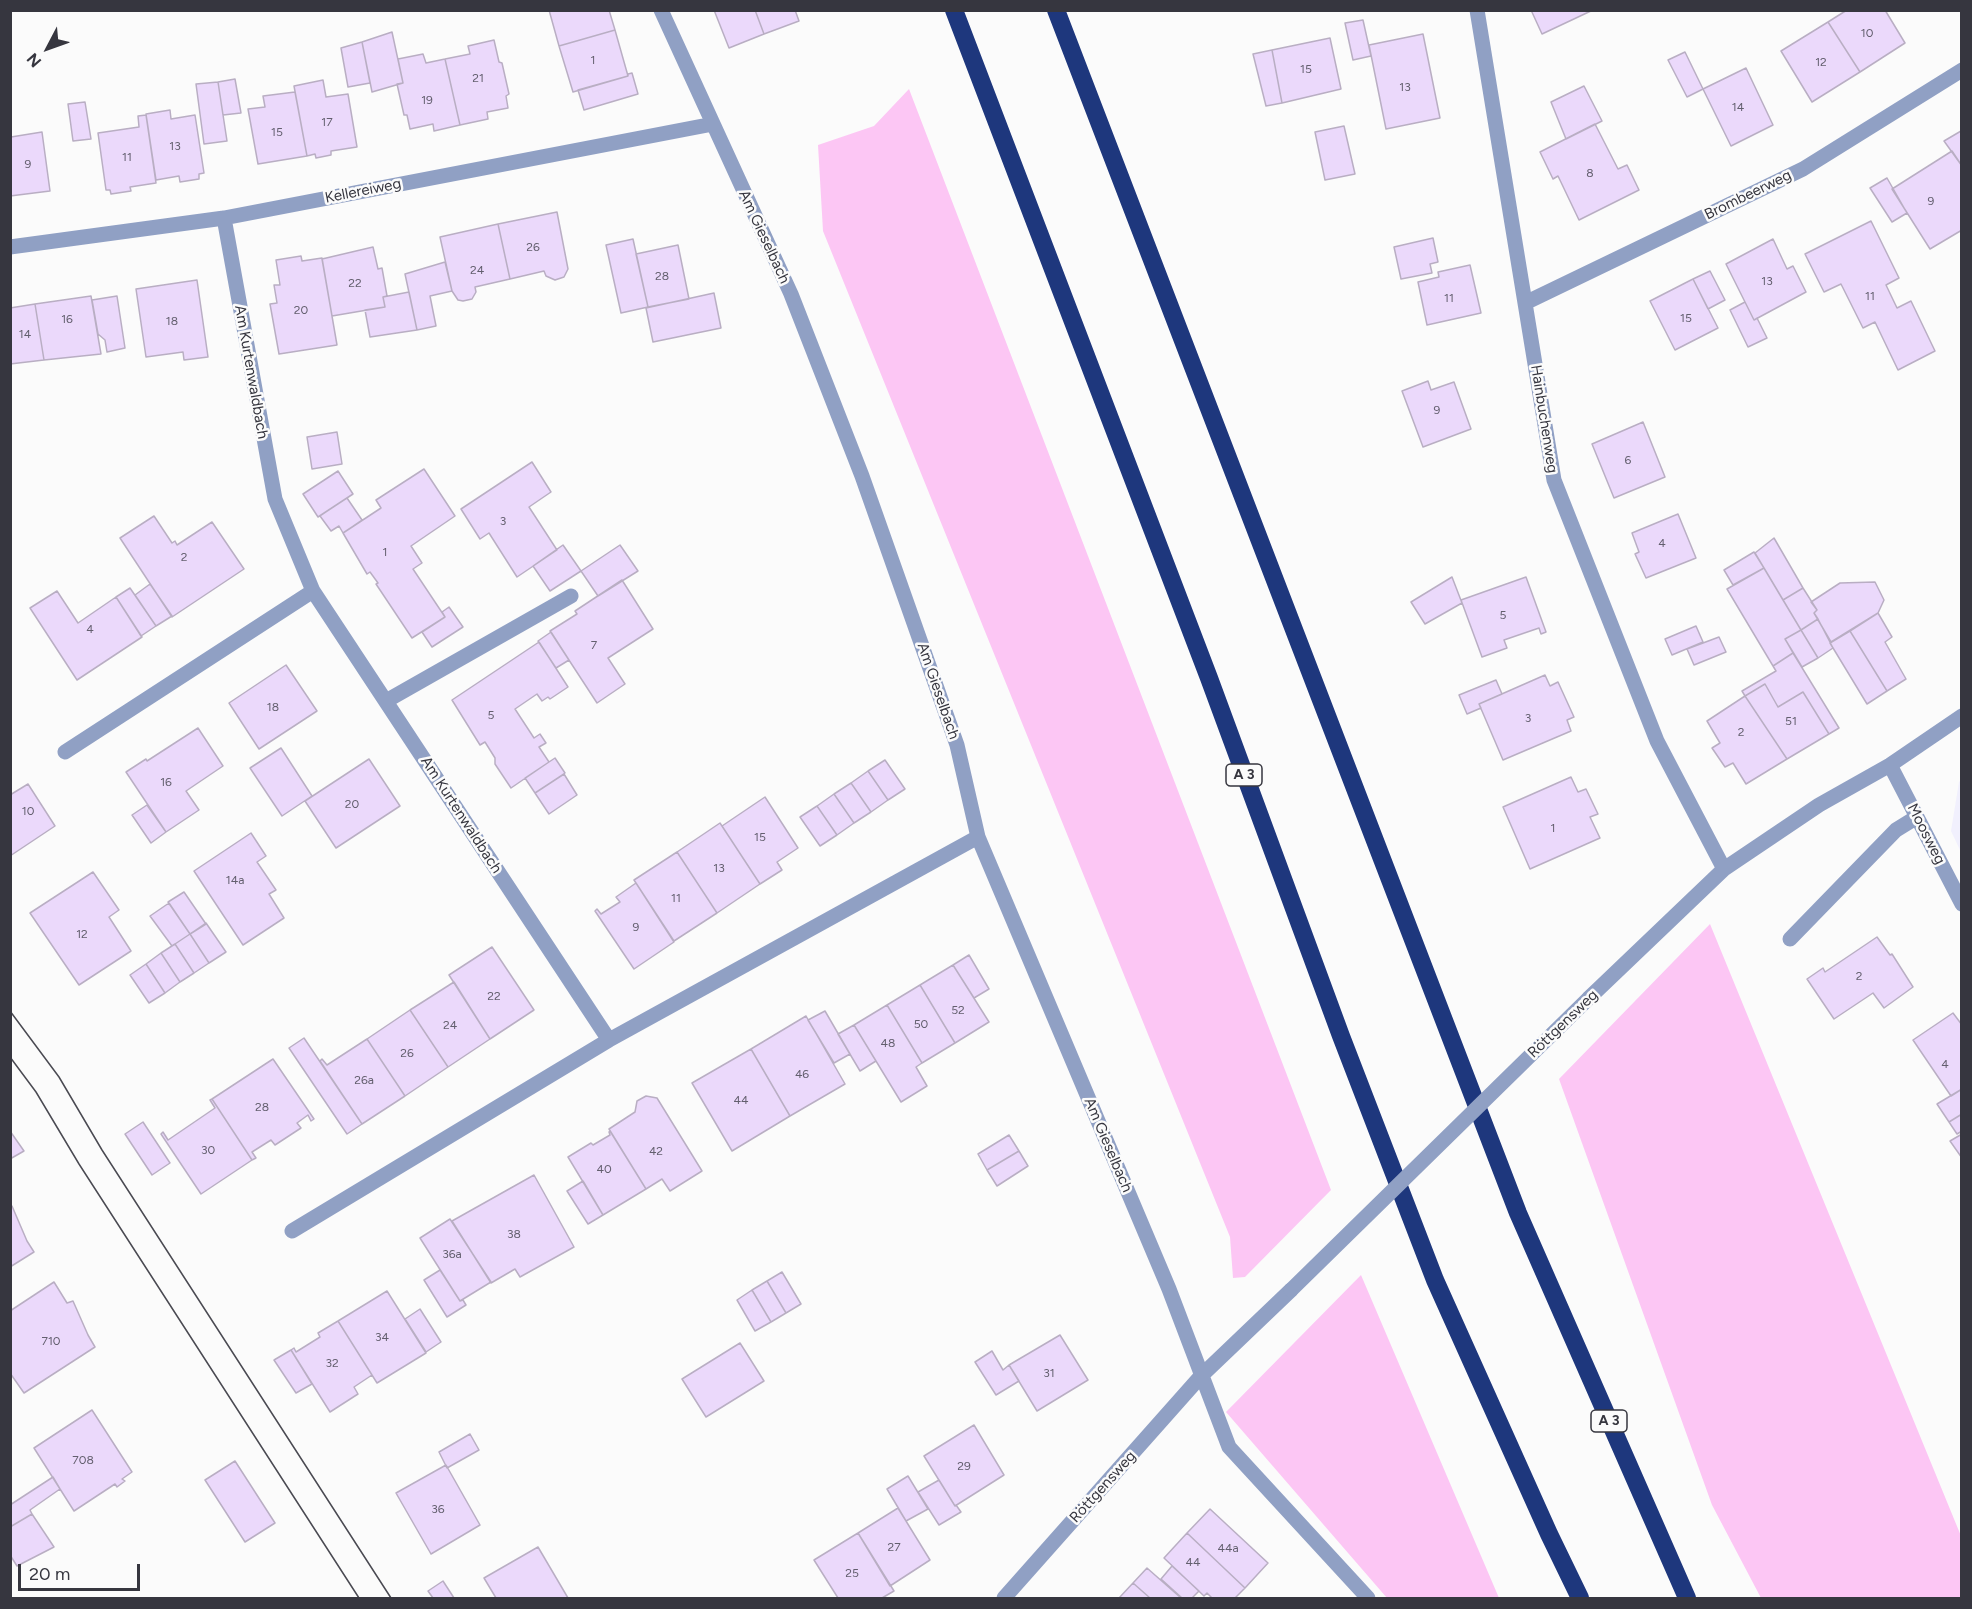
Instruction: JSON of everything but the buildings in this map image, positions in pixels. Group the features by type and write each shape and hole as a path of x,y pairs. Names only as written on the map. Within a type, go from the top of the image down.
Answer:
{"highway":[{"name":"A 3","path":"954,10 1435,1280 1580,1599"},
{"name":"A 3","path":"1056,10 1518,1213 1686,1599"}],"street":[{"name":"Am Gieselbach","path":"661,10 790,294 862,476 957,745 978,837 1169,1289 1201,1376"},
{"name":"Hainbuchenweg","path":"1477,10 1554,480 1657,741 1724,869"},
{"name":"Brombeerweg","path":"1525,303 1803,169 1962,70"},
{"name":"Kellereiweg","path":"10,247 224,218 713,124"},
{"name":"Am Kurtenwaldbach","path":"224,218 275,500 313,591 609,1040"},
{"path":"65,752 313,591"},
{"path":"386,701 571,596"},
{"name":"Röttgensweg","path":"1004,1599 1201,1376 1724,869 1819,805 1890,765 1962,716"},
{"name":"Moosweg","path":"1890,765 1962,904"},
{"path":"1790,939 1896,830 1917,817"},
{"path":"292,1231 609,1040 978,837"},
{"path":"1201,1376 1229,1448 1368,1599"}],"shaded area":[{"path":"909,89 1331,1190 1245,1277 1233,1278 1230,1237 823,231 818,145 874,126"},
{"path":"1961,780 1961,852 1951,831"},
{"path":"1710,924 1961,1536 1961,1598 1761,1598 1712,1505 1559,1079"},
{"path":"1361,1275 1499,1598 1387,1598 1226,1412"}],"tram line":[{"path":"10,1011 59,1077 102,1150 391,1598"},
{"path":"10,1057 36,1092 79,1164 359,1598"}]}
